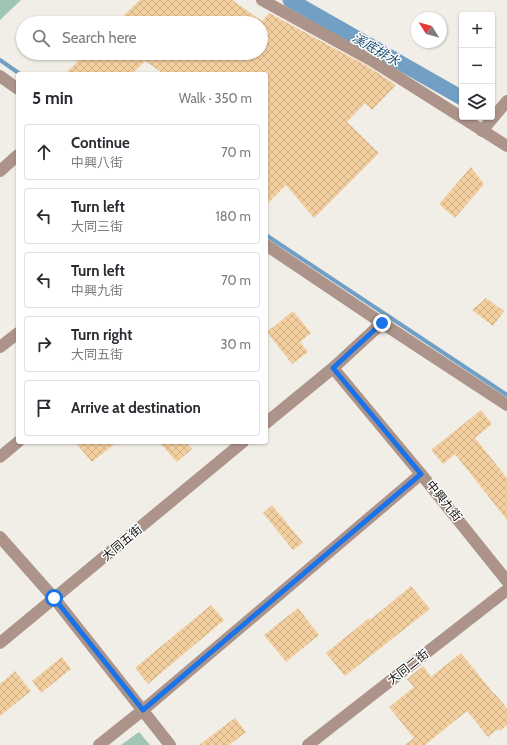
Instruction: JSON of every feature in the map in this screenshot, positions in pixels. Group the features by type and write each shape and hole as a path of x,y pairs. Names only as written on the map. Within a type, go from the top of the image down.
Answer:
{"street":[{"path":"262,0 371,60 507,146"},
{"path":"0,76 16,88"},
{"path":"482,131 507,101"},
{"path":"0,171 16,157"},
{"path":"268,246 507,405"},
{"path":"268,421 333,368 382,323"},
{"path":"0,347 16,335"},
{"name":"中興九街","path":"333,368 507,581"},
{"path":"0,457 16,444"},
{"name":"大同五街","path":"0,643 241,444"},
{"path":"99,745 143,710 421,474"},
{"path":"0,537 54,598 170,745"},
{"name":"大同二街","path":"308,745 507,590"}],"green space":[{"path":"0,0 21,0 0,20"},
{"path":"139,732 150,745 121,745"}],"building":[{"path":"140,0 232,0 255,16 123,16"},
{"path":"269,13 367,66 396,85 372,110 365,103 347,122 379,153 314,218 286,185 268,203 268,72 161,72 145,61 134,72 67,72 79,60 268,60 268,16 266,16"},
{"path":"471,167 484,184 455,218 439,204"},
{"path":"486,298 504,311 493,326 472,310"},
{"path":"293,311 311,333 300,342 308,352 292,364 268,333 268,331"},
{"path":"481,410 492,424 475,438 507,478 507,520 455,454 443,464 431,450"},
{"path":"77,444 114,444 92,462"},
{"path":"161,444 188,444 192,449 177,462"},
{"path":"272,505 303,543 293,550 263,513"},
{"path":"411,586 430,609 345,676 326,653 369,618 370,620"},
{"path":"211,605 224,620 148,684 135,668"},
{"path":"298,608 319,635 286,662 264,635"},
{"path":"461,653 507,708 507,725 500,731 498,729 488,737 467,711 425,745 405,745 414,738 389,707 414,687 407,679 423,666 431,677"},
{"path":"62,657 71,669 41,693 32,681"},
{"path":"15,671 31,691 0,716 0,684"},
{"path":"235,718 246,732 229,745 199,745"}],"waterway":[{"name":"溪底排水","path":"290,0 459,96"},
{"path":"0,60 17,72"},
{"path":"268,236 507,395"}],"route":[{"path":"54,598 143,710 421,474 333,368 382,323"}]}
